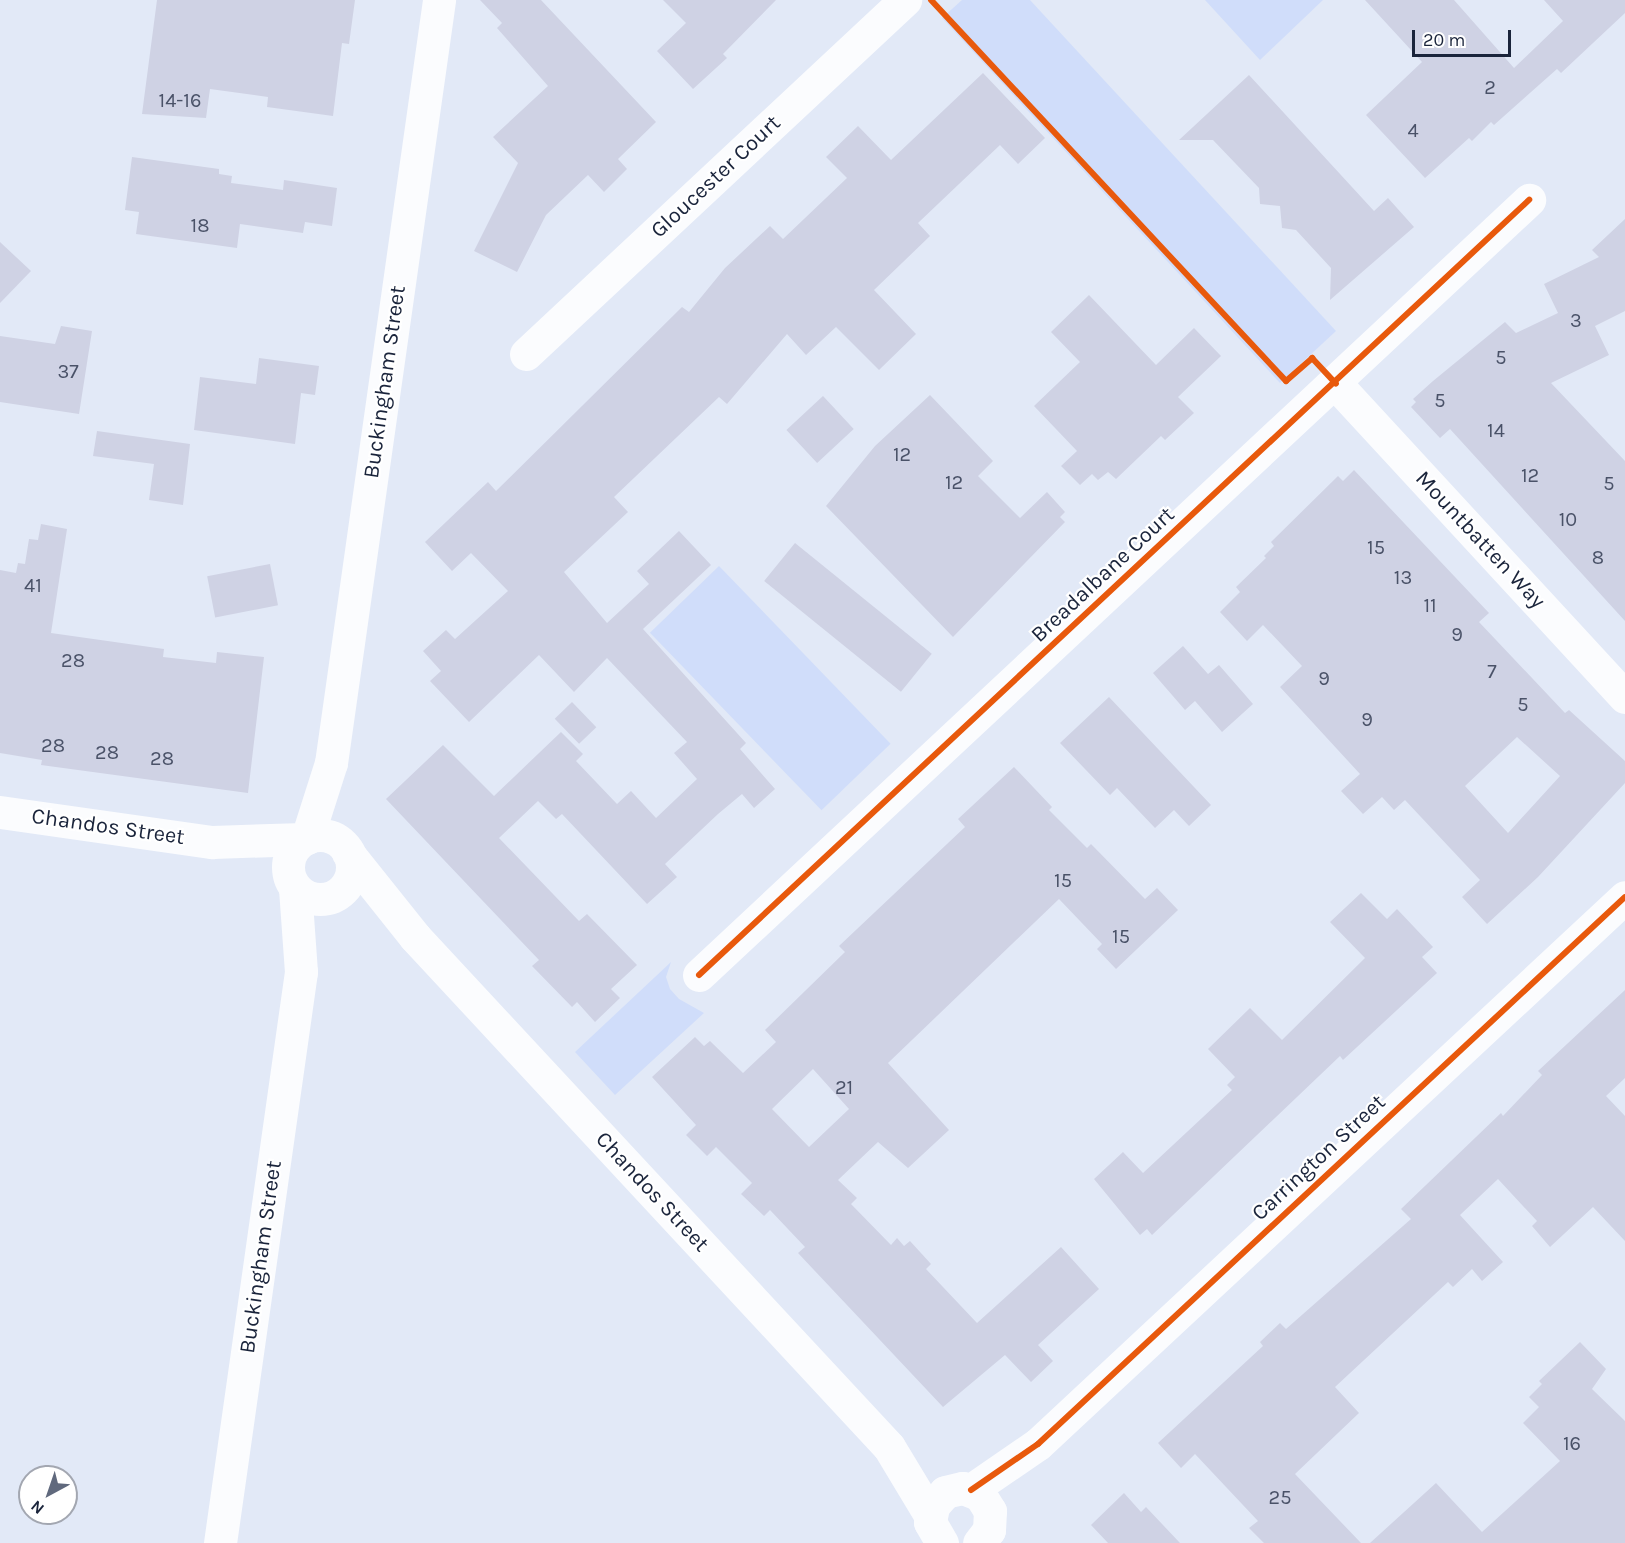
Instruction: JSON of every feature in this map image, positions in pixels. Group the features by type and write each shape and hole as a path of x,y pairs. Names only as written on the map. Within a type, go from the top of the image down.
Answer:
{"street":[{"name":"Buckingham Street","path":"305,838 331,764 439,0"},
{"name":"Gloucester Court","path":"526,354 905,0"},
{"name":"Breadalbane Court","path":"699,975 1336,384 1529,200"},
{"name":"Mountbatten Way","path":"1336,384 1625,697"},
{"name":"Buckingham Street","path":"331,764 345,848"},
{"name":"Chandos Street","path":"0,812 217,841 305,838"},
{"path":"325,835 345,848 350,879 337,894 309,898 293,885 289,859 305,838 325,835"},
{"name":"Chandos Street","path":"217,841 293,885"},
{"name":"Chandos Street","path":"345,848 415,937 890,1447"},
{"name":"Buckingham Street","path":"220,1543 301,972 293,885"},
{"name":"Buckingham Street","path":"301,972 337,894"},
{"name":"Chandos Street","path":"337,894 382,910 415,937"},
{"name":"Carrington Street","path":"929,1531 938,1498 982,1516 1038,1444 1625,897"},
{"path":"890,1447 932,1475 982,1516"},
{"path":"890,1447 929,1531"}],"shaded area":[{"path":"962,0 1030,0 1336,331 1280,383 942,18"},
{"path":"1205,0 1323,0 1260,60"},
{"path":"719,566 891,744 822,810 650,633"},
{"path":"671,962 666,977 670,989 679,999 704,1013 615,1095 575,1052"}],"building":[{"path":"157,0 355,0 349,44 342,43 333,116 267,107 268,97 210,89 206,118 142,114"},
{"path":"480,0 541,0 656,122 618,159 627,169 604,192 588,175 546,215 517,272 474,251 518,163 493,137 548,86 497,28 502,23"},
{"path":"663,0 776,0 723,54 727,58 693,89 657,51 686,23"},
{"path":"1365,0 1454,0 1514,68 1563,21 1544,0 1625,0 1625,13 1561,73 1557,69 1494,125 1491,122 1472,141 1469,138 1425,178 1366,115 1422,62"},
{"path":"983,73 1045,138 1018,164 1000,145 918,223 930,236 874,290 916,334 879,370 836,327 806,355 787,334 727,404 719,397 614,497 628,512 564,572 607,623 649,584 637,571 679,531 711,565 643,629 746,743 740,749 775,789 754,808 742,794 718,814 665,864 677,877 647,904 562,814 556,819 538,801 499,838 579,921 587,914 637,965 611,989 620,998 595,1022 577,1002 572,1007 532,966 539,960 386,799 443,745 494,796 561,732 583,754 576,761 617,804 631,791 656,818 697,779 674,753 687,742 607,658 574,692 539,655 469,722 430,681 441,671 423,651 446,630 455,639 508,591 471,553 452,571 425,542 488,482 496,491 682,307 689,312 725,268 770,226 783,239 847,178 826,157 858,126 891,160"},
{"path":"1249,75 1374,211 1388,198 1414,227 1330,300 1331,268 1296,230 1282,228 1280,206 1260,204 1259,188 1213,140 1179,140"},
{"path":"132,157 219,169 219,174 232,176 231,183 283,190 284,180 337,188 332,226 305,222 303,233 240,224 237,248 136,234 139,212 125,210"},
{"path":"1625,219 1625,311 1595,326 1609,355 1551,383 1625,461 1625,621 1450,429 1440,438 1411,407 1416,402 1413,399 1505,322 1516,333 1558,313 1544,284 1599,257 1592,250"},
{"path":"0,242 31,271 0,303"},
{"path":"1089,295 1156,365 1194,328 1221,356 1178,397 1194,413 1165,440 1161,436 1116,479 1108,472 1098,480 1092,474 1080,485 1061,466 1077,451 1034,406 1080,362 1051,332"},
{"path":"61,326 92,331 79,414 0,402 0,336 55,344"},
{"path":"259,358 319,366 315,395 301,393 295,444 194,430 200,377 256,384"},
{"path":"930,395 993,461 978,476 1020,518 1047,492 1065,512 1060,517 1065,522 953,637 826,506 875,446"},
{"path":"823,396 854,429 817,463 786,430"},
{"path":"97,431 190,444 183,505 149,500 154,464 93,456"},
{"path":"1354,470 1489,613 1479,622 1565,713 1569,710 1625,761 1625,783 1538,877 1487,924 1462,897 1480,880 1405,800 1394,810 1382,797 1363,814 1341,791 1360,774 1280,687 1302,666 1263,625 1247,641 1220,612 1240,592 1236,587 1266,558 1264,556 1274,546 1271,542 1338,476 1343,481","holes":["1517,737 1560,776 1508,833 1465,786"]},
{"path":"41,524 67,529 51,633 164,649 163,657 216,663 217,652 264,657 248,793 41,765 42,760 0,753 0,570 16,573 18,563 25,564 29,539 38,540"},
{"path":"795,543 932,654 901,692 764,581"},
{"path":"270,564 278,605 215,617 207,576"},
{"path":"1183,646 1208,674 1219,665 1253,704 1222,732 1195,701 1185,710 1153,673"},
{"path":"1109,697 1211,805 1189,826 1174,810 1155,828 1117,788 1110,795 1060,743"},
{"path":"572,702 596,727 579,744 555,719"},
{"path":"1014,767 1052,807 1049,810 1087,848 1091,844 1145,899 1157,888 1178,910 1116,969 1097,949 1102,944 1059,899 888,1063 949,1130 908,1168 878,1142 838,1180 857,1198 851,1204 891,1245 897,1238 904,1246 910,1241 931,1264 926,1269 977,1323 1061,1247 1099,1289 1038,1345 1053,1361 1031,1382 1005,1355 943,1407 798,1253 805,1247 770,1210 764,1216 741,1194 752,1183 716,1147 707,1156 686,1135 696,1125 652,1077 695,1037 704,1046 710,1041 743,1073 776,1042 765,1030 845,952 839,946 965,827 958,819","holes":["813,1069 849,1109 809,1147 772,1109"]},
{"path":"1361,893 1387,919 1397,909 1433,947 1422,957 1437,973 1343,1060 1340,1056 1152,1235 1147,1229 1140,1235 1094,1179 1123,1152 1143,1173 1232,1090 1227,1085 1235,1077 1208,1049 1250,1008 1282,1040 1365,958 1330,922"},
{"path":"1625,990 1625,1078 1606,1096 1625,1116 1625,1241 1593,1207 1550,1247 1532,1226 1537,1221 1498,1179 1460,1215 1503,1262 1482,1281 1472,1269 1453,1287 1448,1282 1335,1387 1359,1413 1295,1474 1361,1543 1264,1543 1249,1528 1258,1521 1195,1454 1181,1468 1158,1443 1263,1346 1260,1342 1280,1323 1286,1329 1411,1219 1401,1209 1501,1113 1503,1116 1542,1075 1538,1071"},
{"path":"1580,1342 1606,1369 1592,1389 1625,1421 1625,1543 1370,1543 1436,1483 1482,1532 1560,1461 1523,1423 1539,1407 1529,1397 1542,1384 1539,1381"},
{"path":"1124,1493 1141,1512 1146,1507 1180,1543 1108,1543 1091,1525"}],"cycle path":[{"path":"931,0 1286,381 1312,358 1336,384"},
{"path":"699,975 1529,200"},
{"path":"971,1490 1038,1444 1625,897"}]}
